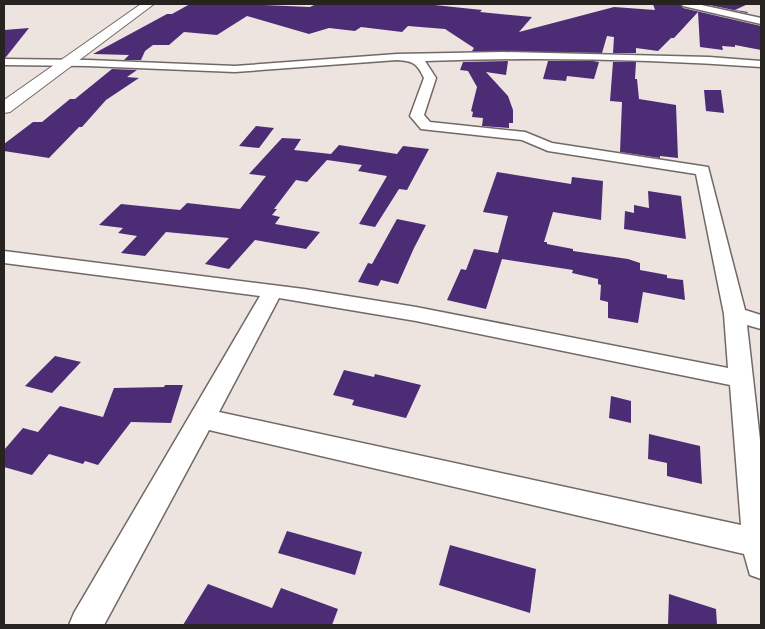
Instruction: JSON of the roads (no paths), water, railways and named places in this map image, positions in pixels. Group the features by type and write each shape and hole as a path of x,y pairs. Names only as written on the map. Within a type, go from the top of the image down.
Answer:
{"main road":[{"path":"4,108 148,4"}],"street":[{"path":"686,4 761,21"},
{"path":"4,62 236,69 397,57 503,55 709,60 761,64"},
{"path":"203,419 760,549 735,314 703,170 548,147 525,136 426,126 417,116 430,78 424,66 414,58"},
{"path":"4,257 273,291 416,314 741,379"},
{"path":"86,625 273,291"},
{"path":"735,314 761,322"}]}
